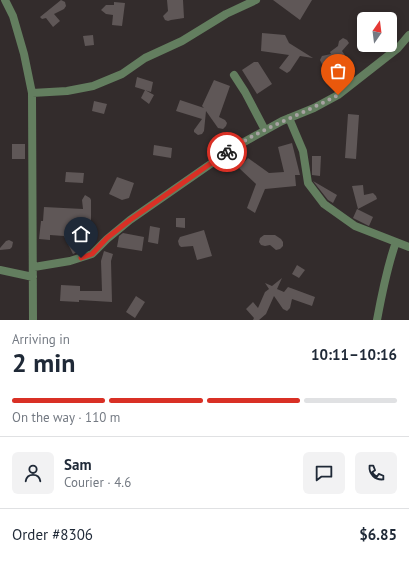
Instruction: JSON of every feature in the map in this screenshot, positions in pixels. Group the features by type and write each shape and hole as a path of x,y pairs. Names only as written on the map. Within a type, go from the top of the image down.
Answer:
{"street":[{"path":"5,0 13,16 24,54 32,93 34,267 33,320"},
{"path":"32,93 67,91 93,86 122,74 145,58 182,41 226,14 256,0"},
{"path":"34,267 70,261 92,254 107,238 130,220 235,147 265,130 314,108 338,95 398,48 409,35"},
{"path":"234,75 245,92 265,130"},
{"path":"289,118 303,151 308,183 324,204 355,226 409,246"},
{"path":"377,320 383,286 396,242"},
{"path":"0,270 33,277"}],"building":[{"path":"61,0 65,2 66,6 64,9 54,14 60,21 53,27 46,18 42,19 40,17"},
{"path":"167,0 183,0 184,18 168,21 165,20 163,16 168,11"},
{"path":"273,0 312,0 300,20"},
{"path":"114,2 125,3 122,26 112,25 113,15 106,14 101,10 106,5 114,5"},
{"path":"262,33 285,35 289,43 313,58 300,56 287,73 279,68 289,55 261,51"},
{"path":"93,35 94,45 85,46 83,36"},
{"path":"343,38 349,43 342,51 348,60 340,66 334,58 327,64 323,65 320,60 322,56 331,54 330,52 338,46 339,41"},
{"path":"254,62 258,62 272,84 257,94 242,70"},
{"path":"137,77 153,82 151,92 135,87"},
{"path":"214,80 230,86 219,117 227,123 223,129 218,128 206,111 204,131 202,134 198,135 194,132 194,130 202,119 176,111 180,100 204,108 202,106"},
{"path":"145,90 154,95 149,104 141,98"},
{"path":"94,101 107,104 104,114 92,111"},
{"path":"348,114 359,115 356,159 345,158"},
{"path":"292,143 300,175 295,175 296,186 265,189 255,213 247,208 256,184 239,168 248,158 269,173 284,172 278,147"},
{"path":"12,144 25,144 25,159 12,159"},
{"path":"154,145 172,148 171,158 153,155"},
{"path":"312,156 321,156 320,176 312,175"},
{"path":"66,172 84,173 83,183 65,182"},
{"path":"117,177 134,183 129,198 122,200 109,194"},
{"path":"313,181 337,195 333,203 328,200"},
{"path":"363,185 364,195 373,193 377,199 358,209 352,186"},
{"path":"85,195 91,200 91,229 85,230 84,220 72,220 71,242 91,233 95,243 93,245 73,254 64,236 50,235 50,240 39,239 44,207 83,209 82,200"},
{"path":"357,209 373,217 369,226 353,218"},
{"path":"176,218 185,218 185,228 176,227"},
{"path":"150,226 160,228 158,244 148,242"},
{"path":"204,230 212,256 197,260 193,246 181,247 178,241 180,237"},
{"path":"123,233 144,237 142,251 117,247 119,236"},
{"path":"264,235 275,235 281,239 283,246 276,250 270,245 261,245 259,242 260,238"},
{"path":"9,240 13,242 12,247 10,249 0,250 6,241"},
{"path":"104,251 113,254 111,261 112,302 79,300 79,302 60,301 61,285 80,286 80,291 102,291 101,261"},
{"path":"297,265 305,270 299,278 292,274"},
{"path":"282,278 277,289 284,292 288,287 315,297 312,306 292,299 290,308 287,311 283,309 274,296 266,314 259,320 253,320 254,318 246,309 253,302 258,308 265,292 269,289 265,283 272,286"},
{"path":"136,296 145,302 135,318 126,312"}],"way so far":[{"path":"227,152 282,121 314,108 338,95"}],"route":[{"path":"81,258 92,254 107,238 130,220 227,152"}]}
